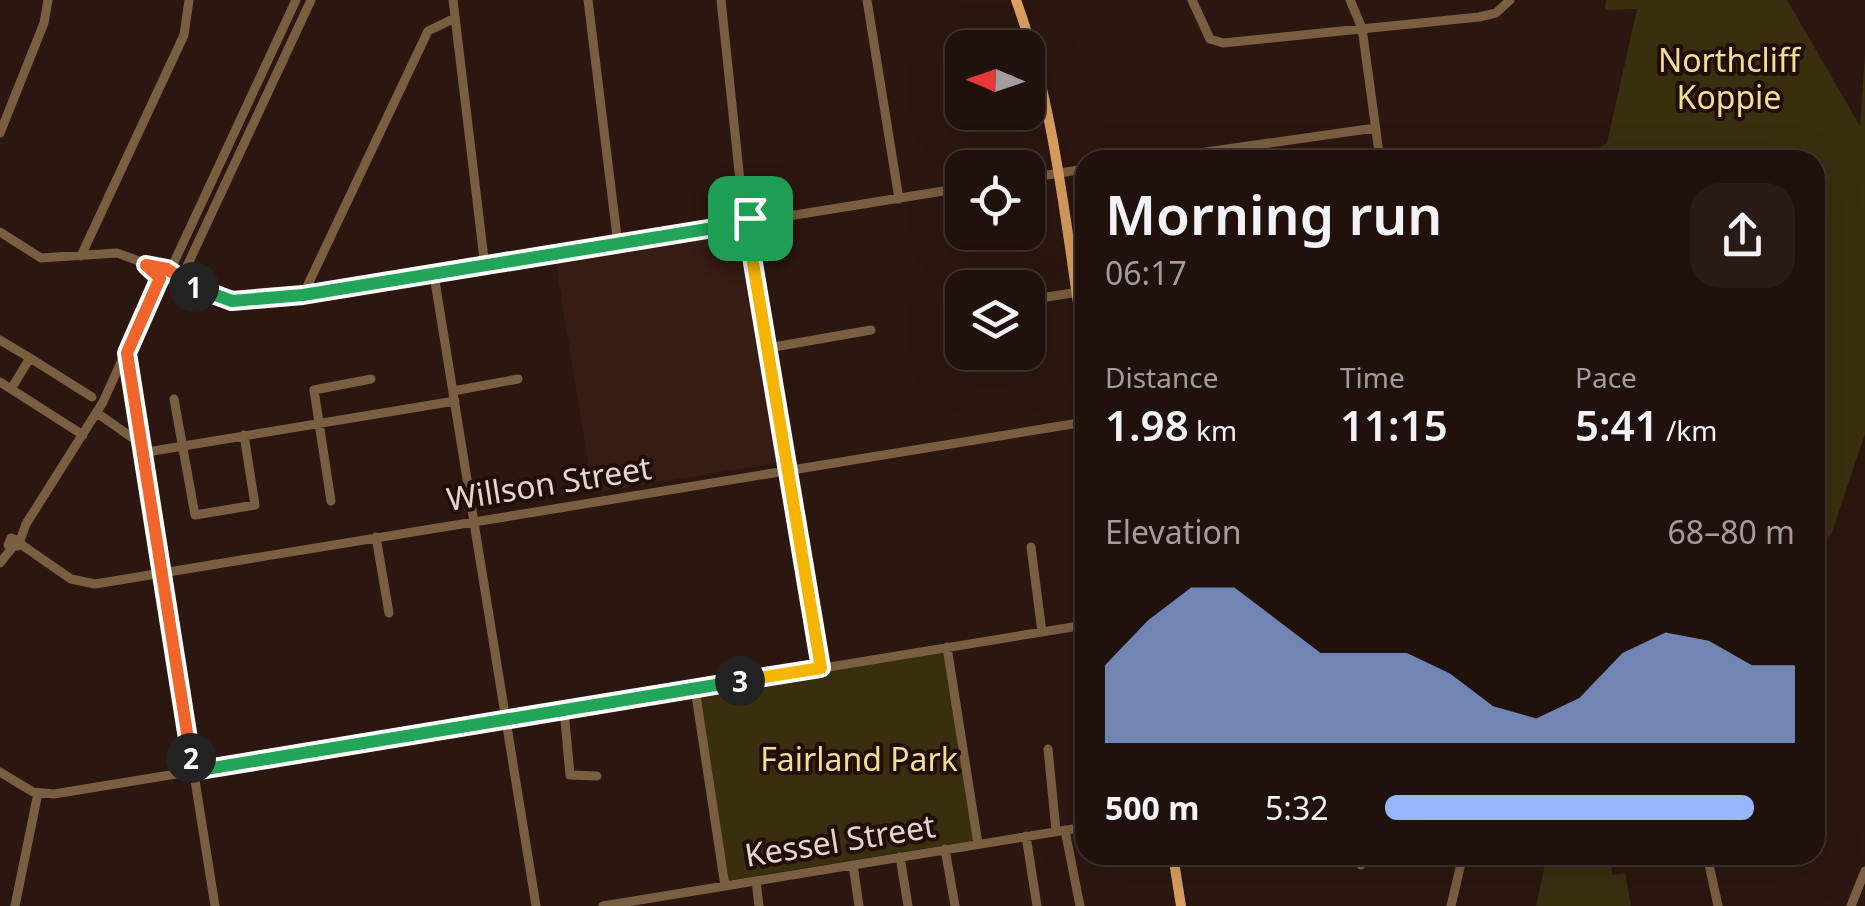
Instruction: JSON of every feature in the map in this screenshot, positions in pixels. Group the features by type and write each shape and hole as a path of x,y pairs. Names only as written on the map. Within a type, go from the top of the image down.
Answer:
{"main road":[{"path":"1016,0 1037,70 1075,267"},
{"path":"1175,865 1181,906"}],"street":[{"path":"0,132 44,23 48,0"},
{"path":"81,256 184,35 189,0"},
{"path":"167,276 174,253 296,0"},
{"path":"1,562 10,541 26,524 96,412 312,0"},
{"path":"453,0 485,267"},
{"path":"588,0 618,245"},
{"path":"721,0 750,245 821,668"},
{"path":"867,0 899,198"},
{"path":"1192,0 1214,42 1463,18 1496,13 1510,0"},
{"path":"1350,0 1362,28 1378,150"},
{"path":"303,295 428,32 455,18"},
{"path":"1220,150 1375,128"},
{"path":"1045,176 1075,171"},
{"path":"0,232 42,258 117,253 228,300 303,295 945,191"},
{"path":"434,275 536,906"},
{"path":"1045,297 1075,293"},
{"path":"768,348 871,330"},
{"path":"0,340 92,397"},
{"path":"127,353 215,906"},
{"path":"11,389 30,358"},
{"path":"331,501 315,389 371,379"},
{"path":"96,412 140,448 182,446 361,416 518,380"},
{"path":"0,382 82,435"},
{"path":"174,400 194,514 252,507 255,502 244,435"},
{"name":"Willson Street","path":"10,541 83,584 1075,424"},
{"path":"376,537 388,613"},
{"path":"1031,547 1042,632"},
{"path":"0,772 38,793 1075,627"},
{"path":"946,647 978,844"},
{"path":"695,688 726,886"},
{"path":"564,710 570,775 597,776"},
{"path":"1048,749 1060,830 1080,906"},
{"path":"15,906 38,793"},
{"name":"Kessel Street","path":"603,906 1075,828"},
{"path":"1026,836 1037,906"},
{"path":"945,849 956,906"},
{"path":"900,857 908,906"},
{"path":"852,865 860,906"},
{"path":"1452,906 1460,865"},
{"path":"1709,865 1718,906"},
{"path":"1852,906 1865,871"},
{"path":"756,881 760,906"}],"shaded area":[{"path":"747,232 781,462 593,493 556,264"}],"green space":[{"name":"Northcliff Koppie","path":"1606,0 1787,0 1860,126 1865,55 1865,434 1831,535 1825,538 1825,150 1596,150 1607,143 1637,9 1605,10"},
{"name":"Fairland Park","path":"945,647 977,840 725,881 697,687"},
{"path":"1545,865 1612,865 1612,875 1625,873 1631,906 1536,906"}],"route":[{"path":"750,218 750,245 821,668 194,771 127,353 160,278 146,265 167,269 178,280 236,301 303,295 485,267 726,226 750,218"}]}
